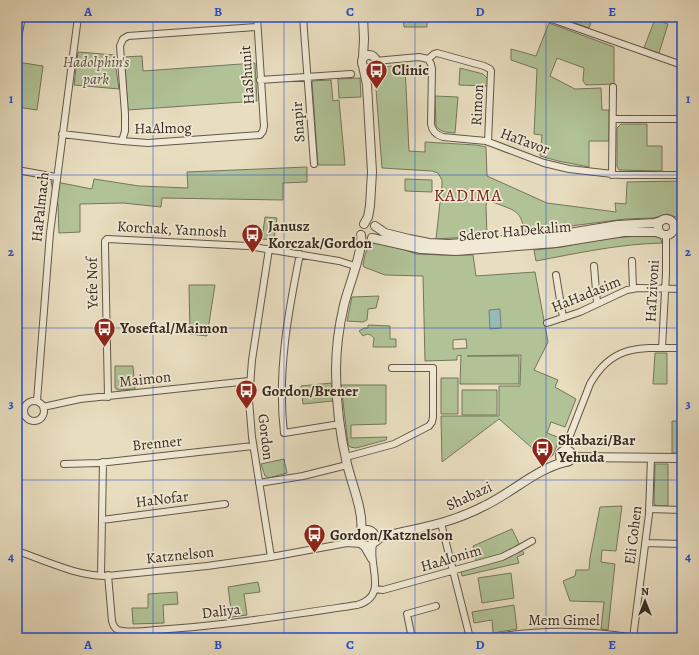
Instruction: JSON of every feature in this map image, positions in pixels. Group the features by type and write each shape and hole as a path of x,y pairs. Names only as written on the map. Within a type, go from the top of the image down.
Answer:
{"street":[{"name":"HaPalmach","path":"37,401 47,263 56,177 78,17"},
{"name":"HaShunit","path":"257,17 264,126 263,132"},
{"name":"Snapir","path":"303,17 314,164"},
{"path":"361,248 377,232 372,216 371,204 371,151 367,85 363,61 363,17"},
{"path":"546,17 682,66"},
{"path":"17,43 20,21"},
{"path":"122,142 125,118 120,42 122,39 128,36 257,27"},
{"path":"364,39 374,61 367,85"},
{"name":"Rimon","path":"374,61 419,57 428,59 434,54 437,54 484,66 490,69 488,142"},
{"path":"363,61 368,55 374,61"},
{"name":"HaTavor","path":"428,59 432,66 431,121 434,131 443,137 473,139 488,142 549,164 569,169 612,175 682,175"},
{"path":"363,61 368,68 374,61"},
{"path":"260,80 351,74"},
{"path":"612,175 613,87"},
{"path":"613,119 682,119"},
{"name":"HaAlmog","path":"62,134 122,142 162,143 255,136 260,135 263,132"},
{"path":"17,170 56,177"},
{"path":"371,204 368,217 360,230 361,248 344,307 338,343 336,381 340,424 346,461 360,512 361,524 359,539 372,561"},
{"name":"Sderot HaDekalim","path":"375,226 385,233 416,241 455,243 550,236 607,226 652,224 666,219 682,224"},
{"path":"661,221 658,227 667,234 674,226 671,221"},
{"path":"364,224 370,223 375,226"},
{"name":"Sderot HaDekalim","path":"371,239 421,249 456,251 556,243 624,232 652,231 667,234 682,231"},
{"name":"HaTzivoni","path":"662,348 667,234"},
{"path":"361,235 365,238 371,239"},
{"name":"Korchak, Yannosh","path":"106,240 240,245 339,261 355,266"},
{"name":"Yefe Nof","path":"106,240 108,396"},
{"name":"Gordon","path":"269,249 249,381 249,409 253,446 271,557"},
{"path":"300,254 283,364 282,396 284,433 340,424"},
{"path":"632,261 633,289"},
{"path":"594,266 598,303"},
{"path":"556,275 563,318"},
{"name":"HaHadasim","path":"548,323 563,318 621,292 633,289 682,289"},
{"path":"682,348 647,348 629,351 613,357 601,368 590,384 586,394 567,443 566,456 682,458"},
{"path":"259,484 304,476 394,444 428,426 433,421 433,368 392,368"},
{"name":"Maimon","path":"43,407 80,399 249,381"},
{"path":"31,401 37,401 43,407 43,415 38,420 30,420 21,416 26,404 31,401"},
{"name":"Brenner","path":"64,464 102,462 253,446"},
{"name":"Shabazi","path":"374,543 381,537 462,517 485,506 552,467 557,461 566,456"},
{"name":"Eli Cohen","path":"634,638 649,510 651,458"},
{"path":"101,576 102,462"},
{"name":"HaNofar","path":"102,520 225,504"},
{"path":"649,510 682,510"},
{"path":"360,512 371,531 376,536 372,561 375,589"},
{"path":"441,523 470,638"},
{"path":"360,534 366,529 371,531"},
{"name":"Shabazi","path":"371,531 391,535"},
{"name":"Katznelson","path":"347,543 355,539 360,534"},
{"name":"HaAlonim","path":"375,589 383,590 506,555 532,541"},
{"name":"Katznelson","path":"17,551 78,572 101,576 193,567 271,557 347,543 362,544"},
{"path":"362,544 368,546 374,543"},
{"path":"645,543 682,544"},
{"name":"Daliya","path":"108,575 112,623 116,629 123,631 161,630 206,626 357,605 370,598 375,589"},
{"path":"412,638 407,614 436,606"},
{"name":"Mem Gimel","path":"492,638 520,633 553,631 591,632 634,638"}],"green space":[{"path":"403,17 427,17 427,27 404,27"},
{"path":"558,17 593,17 589,28"},
{"path":"649,17 661,17 660,21 668,24 659,53 644,48 655,19"},
{"path":"549,23 614,47 614,84 586,85 583,81 584,68 557,58 550,76 575,89 601,88 602,110 609,110 609,141 589,141 589,167 540,156 542,135 534,134 537,69 511,60 511,49 536,56"},
{"name":"Hadolphin's park","path":"78,52 114,55 119,89 74,85"},
{"path":"142,56 143,71 255,63 257,101 128,110 124,57"},
{"path":"17,62 43,66 37,110 17,107"},
{"path":"405,66 409,151 425,152 425,142 486,147 487,176 547,203 616,212 615,203 626,204 627,182 682,181 682,219 667,214 654,218 625,219 524,232 521,218 514,210 491,201 487,194 487,236 436,239 442,185 442,180 438,173 432,171 382,168 375,76 383,67"},
{"path":"460,68 483,74 488,79 488,86 459,85"},
{"path":"360,78 361,97 339,98 338,79"},
{"path":"331,80 333,101 339,100 345,165 318,165 312,81"},
{"path":"435,96 458,97 455,133 442,131 436,126"},
{"path":"621,124 647,124 647,146 662,146 662,171 619,170 617,166 617,128"},
{"path":"307,167 307,182 283,183 283,200 162,198 161,207 123,203 80,204 80,232 59,233 58,204 54,196 51,181 92,189 94,179 139,186 188,188 187,172"},
{"path":"405,179 432,180 432,192 405,191"},
{"path":"265,217 277,218 274,240 262,239"},
{"path":"654,235 660,237 662,243 615,247 536,261 534,250 562,247 598,239"},
{"path":"377,241 417,254 473,255 476,276 535,272 548,342 534,370 558,380 555,387 576,399 565,427 551,422 547,433 560,438 553,455 544,462 531,447 499,419 442,462 441,416 499,416 499,386 520,386 521,355 467,356 519,356 519,384 460,384 461,355 457,356 457,360 425,361 423,276 385,275 364,267 364,257 368,247 373,242","holes":["466,339 467,348 453,349 453,340"]},
{"path":"189,285 215,285 207,336 190,334"},
{"path":"379,296 376,308 368,309 367,320 363,322 347,321 352,297"},
{"path":"368,325 390,326 390,339 396,339 396,347 373,347 374,338 369,334 363,336 359,331 364,328 368,328"},
{"path":"655,353 667,353 667,384 653,384"},
{"path":"115,366 133,366 135,389 118,390 115,388"},
{"path":"441,378 458,378 458,414 441,414"},
{"path":"332,383 333,401 303,404 301,386"},
{"path":"341,385 386,385 386,424 351,425 351,438 387,437 386,440 356,448 350,447 348,444"},
{"path":"462,390 497,390 497,415 462,415"},
{"path":"672,421 682,421 681,453 672,453"},
{"path":"284,459 287,473 269,478 265,476 261,464"},
{"path":"655,464 668,464 668,506 657,506 654,504"},
{"path":"622,506 616,551 602,550 601,562 615,564 608,630 601,629 604,602 570,601 563,581 575,576 576,570 589,570 600,507"},
{"path":"512,529 524,554 517,557 519,563 462,576 461,571 477,565 473,546"},
{"path":"511,573 514,598 482,603 478,578"},
{"path":"258,582 260,592 244,594 247,615 232,617 228,587"},
{"path":"177,592 178,604 163,605 164,623 133,624 132,608 148,608 148,594"},
{"path":"514,605 517,629 493,633 492,620 474,623 472,612"}],"water":[{"path":"500,309 501,328 490,329 489,310"}],"place":[{"name":"Clinic","path":"376,90"},
{"name":"Janusz Korczak/Gordon","path":"252,254"},
{"name":"Yoseftal/Maimon","path":"105,348"},
{"name":"Gordon/Brener","path":"247,410"},
{"name":"Shabazi/Bar Yehuda","path":"543,468"},
{"name":"Gordon/Katznelson","path":"315,554"}],"district":[{"name":"KADIMA","path":"468,195"}]}
